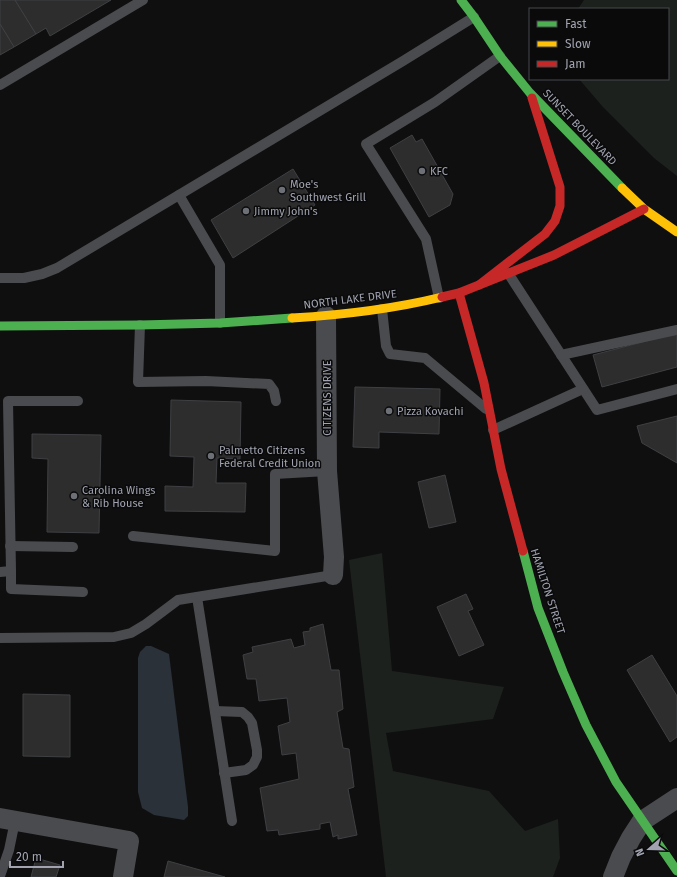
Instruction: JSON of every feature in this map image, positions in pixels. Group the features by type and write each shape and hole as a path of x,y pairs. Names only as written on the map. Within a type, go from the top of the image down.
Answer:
{"main road":[{"name":"SUNSET BOULEVARD","path":"461,0 500,56 530,93 600,166 644,209"},
{"path":"480,286 545,234 555,221 560,206 560,187 530,93"},
{"path":"644,209 677,232"},
{"name":"NORTH LAKE DRIVE","path":"0,326 140,325 220,322 326,316 382,309 439,298 480,286 508,272 554,255 644,209"},
{"name":"HAMILTON STREET","path":"459,293 484,383 501,469 538,608 586,725 616,782 677,871"}],"street":[{"name":"CITIZENS DRIVE","path":"326,316 327,471 334,557 333,575"},
{"path":"613,877 621,857 642,821 677,798"},
{"path":"7,819 129,841 123,877"}],"lane":[{"path":"0,85 143,0"},
{"path":"0,278 24,278 42,274 57,268 474,17"},
{"path":"439,298 426,239 366,144 434,102 500,56"},
{"path":"179,195 220,265 220,322"},
{"path":"508,272 597,410 677,389"},
{"path":"382,309 386,346 390,354 425,358 489,412"},
{"path":"140,325 138,382 206,381 269,384 274,391 276,401"},
{"path":"561,355 677,330"},
{"path":"493,430 583,389"},
{"path":"78,401 8,401 4,473 10,546 11,589 83,592"},
{"path":"133,536 275,551 275,474 327,471"},
{"path":"10,546 73,547"},
{"path":"0,572 11,571"},
{"path":"0,638 114,637 131,633 146,624 178,600 333,575"},
{"path":"197,597 232,821"},
{"path":"215,711 242,712 248,717 252,723 257,750 257,757 253,765 246,770 224,773"},
{"path":"0,876 9,850 7,819"}],"shaded area":[{"path":"584,0 677,0 677,176 654,158 603,107 580,80 669,80 669,8 579,8"},
{"path":"382,553 392,671 504,687 493,719 386,733 393,771 489,791 525,831 558,819 560,858 553,877 386,877 349,560"},
{"path":"146,646 151,646 169,654 188,807 188,816 184,820 154,815 142,808 138,792 138,658 140,652"}],"building":[{"path":"0,0 15,0 36,34 14,47 0,24"},
{"path":"15,0 111,0 50,36 46,28 36,34"},
{"path":"0,24 14,47 0,55"},
{"name":"KFC","path":"412,135 416,142 422,139 453,194 450,205 429,217 390,148"},
{"path":"293,169 315,205 233,258 211,220"},
{"path":"677,333 677,367 602,387 593,355"},
{"path":"355,387 440,389 439,434 379,432 379,448 353,447"},
{"name":"Palmetto Citizens Federal Credit Union","path":"171,400 241,402 240,459 217,458 216,483 246,483 245,512 165,511 165,486 193,487 194,457 170,456"},
{"path":"677,416 677,463 642,443 637,426"},
{"name":"Carolina Wings & Rib House","path":"32,434 101,435 99,533 47,532 48,459 32,458"},
{"path":"445,475 456,522 429,528 418,482"},
{"path":"466,594 473,609 468,611 484,645 459,656 437,607"},
{"path":"323,624 331,670 339,670 343,709 337,712 343,748 349,749 354,787 348,789 357,835 338,839 338,835 333,837 330,822 320,824 320,829 279,835 278,830 267,831 260,788 299,779 296,753 282,755 278,726 290,722 287,698 259,701 256,679 247,679 243,655 253,652 252,647 291,639 294,648 305,645 303,632 310,631 310,628"},
{"path":"652,655 677,696 677,737 670,742 627,670"},
{"path":"23,694 70,695 70,757 23,756"},
{"path":"36,858 60,865 56,877 31,877"},
{"path":"168,861 225,877 164,877"}],"traffic: fast":[{"path":"461,0 500,56 530,93 622,188"},
{"path":"0,326 220,323 292,318"},
{"path":"523,551 538,608 586,725 616,782 677,871"}],"traffic: slow":[{"path":"622,188 644,209 677,232"},
{"path":"292,318 367,311 442,297"}],"traffic: jam":[{"path":"479,285 545,234 555,221 560,206 560,187 532,98"},
{"path":"442,297 459,293 554,255 644,209"},
{"path":"459,293 484,383 501,469 523,551"}],"place":[{"name":"KFC","path":"422,171"},
{"name":"Moe's Southwest Grill","path":"282,190"},
{"name":"Jimmy John's","path":"246,211"},
{"name":"Pizza Kovachi","path":"389,411"},
{"name":"Palmetto Citizens Federal Credit Union","path":"211,456"},
{"name":"Carolina Wings & Rib House","path":"74,496"}]}
